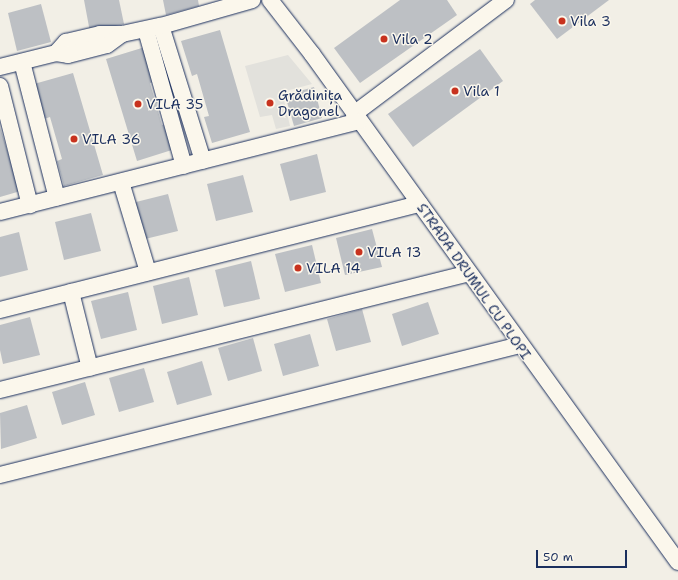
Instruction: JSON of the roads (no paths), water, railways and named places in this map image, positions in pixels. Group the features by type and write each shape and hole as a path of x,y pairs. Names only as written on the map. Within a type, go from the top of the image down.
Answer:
{"street":[{"path":"0,67 56,53 68,55 108,45 122,34 154,28 252,0"},
{"name":"STRADA DRUMUL CU PLOPI","path":"270,0 420,204 520,345 678,562"},
{"path":"0,212 203,161 357,118 488,5 506,0"},
{"path":"154,28 203,161"},
{"path":"154,28 184,166"},
{"path":"22,62 57,198"},
{"path":"0,86 30,205"},
{"path":"121,182 148,272"},
{"path":"0,310 420,204"},
{"path":"0,390 469,273"},
{"path":"71,292 90,368"},
{"path":"0,475 520,345"}],"place":[{"name":"Vila 3","path":"562,21"},
{"name":"Vila 2","path":"384,39"},
{"name":"Vila 1","path":"455,91"},
{"name":"Grădinița Dragonel","path":"270,103"},
{"name":"VILA 35","path":"138,104"},
{"name":"VILA 36","path":"74,139"},
{"name":"VILA 13","path":"359,252"},
{"name":"VILA 14","path":"298,268"}]}
